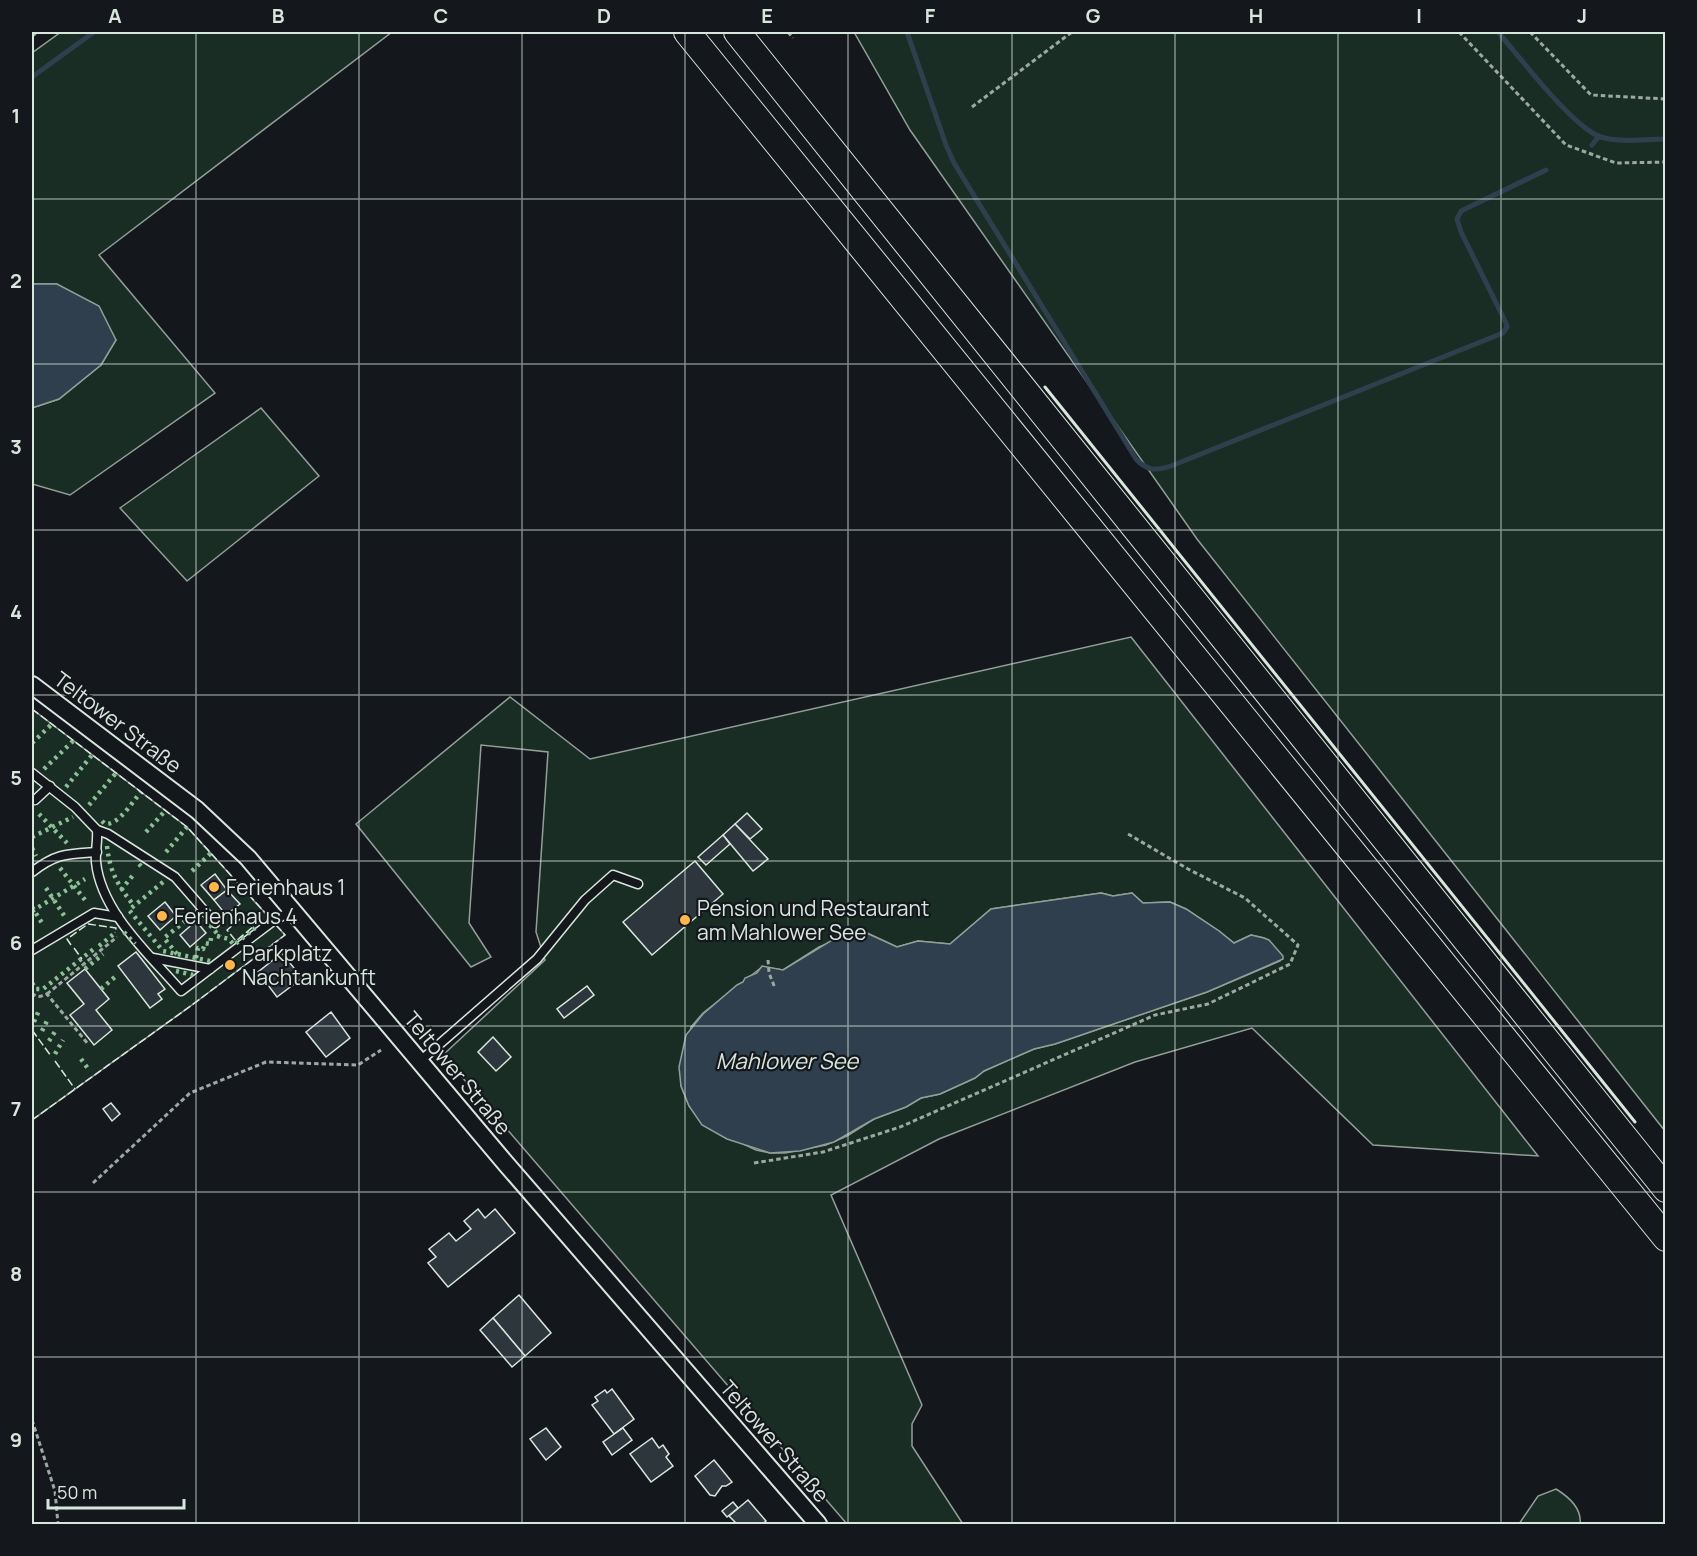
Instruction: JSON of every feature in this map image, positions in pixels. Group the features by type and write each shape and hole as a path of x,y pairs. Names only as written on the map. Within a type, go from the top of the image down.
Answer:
{"main road":[{"path":"687,32 1665,1238"},
{"path":"736,32 1665,1189"}],"street":[{"name":"Teltower Straße","path":"32,685 197,810 248,858 419,1062 818,1524"}],"lane":[{"path":"32,773 75,807 97,830 108,834 176,877 215,923"},
{"path":"35,800 50,786"},
{"path":"97,830 96,862 106,899 118,917 181,991 273,921 292,910"},
{"path":"32,872 47,861 63,854 97,852"},
{"path":"419,1062 537,959 585,900 613,875 638,884"},
{"path":"32,950 94,913 118,917"},
{"path":"153,958 210,969"}],"path":[{"path":"32,36 38,32"},
{"path":"788,32 793,38"},
{"path":"972,107 1071,32"},
{"path":"1459,32 1566,145 1616,163 1665,162"},
{"path":"1530,32 1591,95 1665,99"},
{"path":"754,1163 823,1152 900,1127 1155,1015 1208,1004 1290,964 1298,945 1245,898 1188,869 1128,834"},
{"path":"32,993 41,997 120,935"},
{"path":"768,960 769,973 775,988"},
{"path":"46,993 87,1044"},
{"path":"93,1183 190,1093 266,1062 358,1065 381,1050"},
{"path":"32,1420 55,1491 58,1524"}],"green space":[{"path":"61,32 392,32 99,255 215,393 70,495 32,484 32,408 59,399 101,365 116,340 57,284 32,284 32,53"},
{"path":"854,32 1665,32 1665,1131 1197,539 910,130"},
{"path":"261,408 319,476 187,581 120,508"},
{"path":"1131,637 1538,1156 1373,1145 1252,1028 1135,1062 939,1139 831,1195 922,1405 912,1424 912,1446 963,1524 847,1524 443,1055 545,960 536,932 548,752 481,745 469,923 491,957 471,967 356,824 510,697 590,759","holes":["1101,893 1113,896 1132,893 1143,903 1170,902 1186,909 1234,943 1251,935 1264,938 1280,961 1207,992 1055,1044 1034,1049 940,1094 921,1098 906,1107 874,1119 847,1136 826,1145 785,1153 756,1150 703,1125 689,1106 681,1086 691,1027 703,1013 762,967 783,970 819,947 861,930 897,947 918,941 950,944 991,909"]},
{"path":"32,709 187,827 285,935 32,1120"},
{"path":"1556,1489 1577,1508 1580,1524 1519,1524 1538,1496"}],"water":[{"path":"32,284 57,284 99,306 116,340 101,365 59,399 32,408"},
{"name":"Mahlower See","path":"1101,893 1113,896 1132,893 1143,903 1170,902 1186,909 1234,943 1251,935 1269,940 1283,959 1207,992 1055,1044 1034,1049 940,1094 921,1098 906,1107 874,1119 834,1142 800,1151 770,1153 727,1139 702,1125 689,1106 681,1086 679,1067 686,1035 703,1014 745,978 757,973 762,966 783,970 847,931 860,930 897,947 918,941 950,944 991,909"}],"building":[{"path":"747,813 762,829 750,839 735,824"},
{"path":"735,824 768,859 753,871 723,835"},
{"path":"723,835 730,844 706,865 698,857"},
{"path":"695,861 723,894 652,955 623,922"},
{"name":"Ferienhaus 1","path":"215,874 227,890 214,900 201,885"},
{"path":"227,890 240,904 226,915 214,900"},
{"name":"Ferienhaus 4","path":"165,902 176,916 160,930 148,916"},
{"path":"196,921 206,933 190,947 180,935"},
{"path":"136,952 165,989 158,994 162,999 150,1008 118,966"},
{"path":"282,953 302,978 277,997 258,972"},
{"path":"85,969 109,999 96,1010 112,1030 94,1045 70,1015 84,1004 67,983"},
{"path":"587,986 594,995 564,1018 557,1009"},
{"path":"331,1012 350,1038 326,1057 306,1032"},
{"path":"493,1037 511,1057 496,1071 478,1052"},
{"path":"111,1103 120,1114 112,1121 103,1109"},
{"path":"478,1209 485,1218 495,1209 515,1233 448,1287 428,1263 436,1257 429,1249 449,1233 456,1241 471,1229 464,1221"},
{"path":"519,1295 551,1333 525,1356 493,1318"},
{"path":"493,1318 525,1356 512,1367 480,1330"},
{"path":"612,1389 634,1419 614,1434 592,1405 598,1401 595,1397 605,1390 607,1393"},
{"path":"546,1428 561,1447 546,1460 530,1439"},
{"path":"623,1428 632,1440 612,1455 603,1442"},
{"path":"652,1438 659,1448 663,1445 669,1454 666,1457 673,1466 651,1482 630,1454"},
{"path":"714,1460 732,1482 722,1486 715,1496 710,1495 695,1476"},
{"path":"748,1500 766,1521 762,1524 737,1524 729,1516"},
{"path":"733,1502 738,1508 727,1517 722,1511"}],"waterway":[{"path":"32,77 94,32"},
{"path":"907,32 954,163 1136,459 1152,469 1171,466 1503,333 1507,327 1506,323 1461,232 1457,219 1461,211 1546,170"},
{"path":"1498,32 1562,106 1590,131 1601,137 1616,140 1666,139"},
{"path":"1592,145 1599,136"}],"hedge":[{"path":"32,743 52,724"},
{"path":"44,769 73,741"},
{"path":"66,787 92,755"},
{"path":"89,805 116,773"},
{"path":"102,821 105,824 115,821 141,792"},
{"path":"146,832 165,811"},
{"path":"39,814 67,843"},
{"path":"32,837 73,817"},
{"path":"166,852 187,827"},
{"path":"107,846 110,864 116,878 134,906"},
{"path":"32,848 36,856"},
{"path":"192,871 211,853"},
{"path":"139,864 143,868"},
{"path":"60,868 85,900"},
{"path":"121,890 134,874"},
{"path":"32,911 85,879"},
{"path":"163,882 129,910 163,951 210,961"},
{"path":"46,888 65,917"},
{"path":"32,907 42,923"},
{"path":"177,954 164,938 198,911 220,937"},
{"path":"217,936 229,939 234,945 255,928"},
{"path":"124,932 135,944"},
{"path":"99,946 115,933"},
{"path":"196,958 198,948 203,949 205,943 210,944 211,938"},
{"path":"32,983 36,989 43,989 95,948"},
{"path":"85,969 103,954"},
{"path":"176,971 193,975"},
{"path":"101,989 116,976"},
{"path":"34,1022 39,1010"},
{"path":"42,1031 48,1019"},
{"path":"49,1041 56,1030"},
{"path":"55,1054 63,1040"},
{"path":"81,1059 89,1070"}],"fence":[{"path":"32,709 187,827 269,917"},
{"path":"247,919 245,915 227,930 236,941 254,926 252,924"},
{"path":"71,945 67,939 88,924 116,928 115,933"},
{"path":"32,1120 285,935 276,925"},
{"path":"74,948 82,959"},
{"path":"32,1030 51,1056"},
{"path":"55,1061 75,1089"}],"wall":[{"path":"1045,387 1635,1122"}],"place":[{"name":"Ferienhaus 1","path":"214,887"},
{"name":"Ferienhaus 4","path":"162,916"},
{"name":"Pension und Restaurant am Mahlower See","path":"685,920"},
{"name":"Parkplatz Nachtankunft","path":"230,965"}]}
